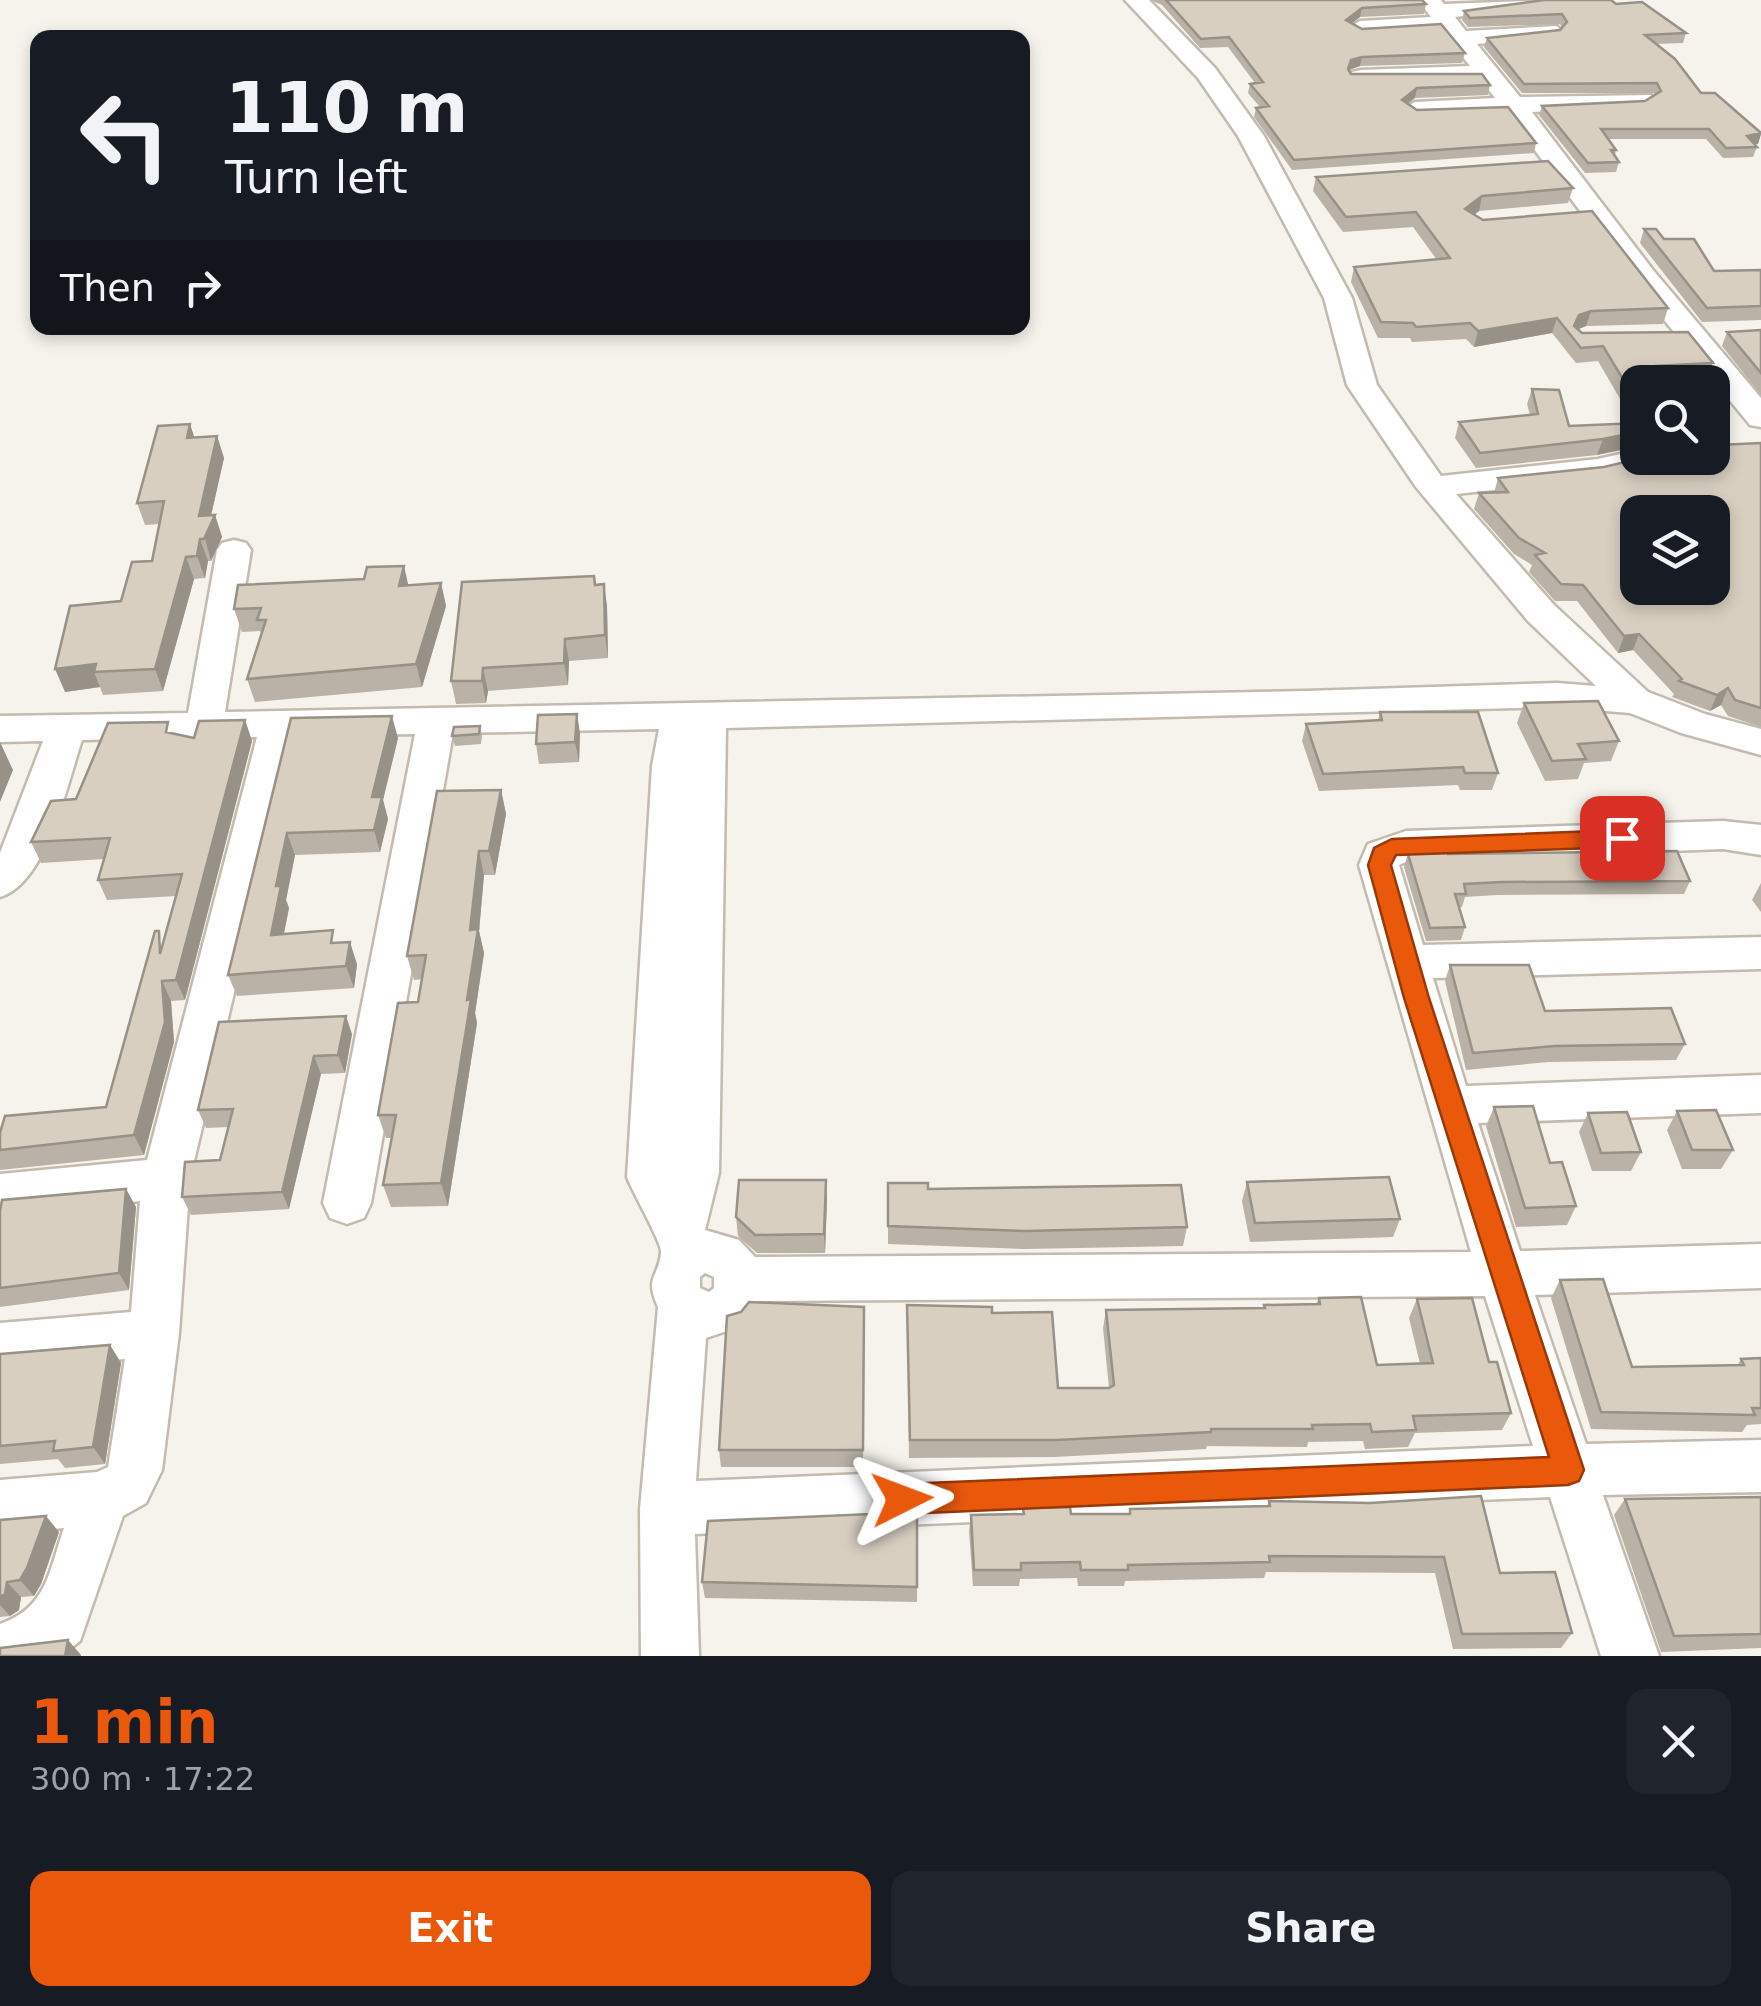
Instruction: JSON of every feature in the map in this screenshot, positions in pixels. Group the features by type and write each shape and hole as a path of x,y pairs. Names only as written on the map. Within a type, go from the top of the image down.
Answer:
{"street":[{"path":"1136,0 1207,72 1251,136 1338,298 1362,385 1432,486 1541,614 1635,701"},
{"path":"1360,28 1443,19 1538,0"},
{"path":"1443,19 1548,32"},
{"path":"1443,19 1516,106 1693,337 1756,436"},
{"path":"1361,77 1404,72 1489,73"},
{"path":"1415,109 1642,100"},
{"path":"1524,165 1560,163"},
{"path":"1277,183 1310,180"},
{"path":"1557,216 1596,214"},
{"path":"1658,338 1727,334"},
{"path":"1432,486 1620,464"},
{"path":"205,722 234,550"},
{"path":"0,728 1557,695 1635,701 1694,724 1761,742"},
{"path":"694,715 671,766 651,1177 684,1264 696,1313 722,1310 740,1291 741,1279 1503,1274 1761,1266"},
{"path":"347,1202 438,718"},
{"path":"0,1507 102,1498 127,1485 135,1470 154,1333 166,1178 279,723"},
{"path":"0,882 24,850 67,728"},
{"path":"1630,1656 1503,1274 1406,962 1380,865 1382,854 1392,847 1723,835 1761,840"},
{"path":"1406,962 1761,953"},
{"path":"1450,1104 1761,1094"},
{"path":"0,1195 166,1178"},
{"path":"670,1656 667,1509 684,1264"},
{"path":"0,1346 154,1333"},
{"path":"667,1509 1568,1470 1761,1466"},
{"path":"0,1654 34,1640 60,1620 102,1498"}],"building":[{"path":"1166,0 1422,0 1426,4 1362,8 1346,20 1362,29 1441,24 1465,53 1362,57 1351,60 1351,74 1482,74 1490,85 1417,88 1402,100 1417,110 1508,107 1536,143 1294,160 1256,108 1269,106 1250,84 1263,82 1229,37 1201,39"},
{"path":"1544,0 1642,2 1686,33 1645,35 1675,59 1701,93 1715,93 1761,133 1747,136 1757,147 1726,148 1709,129 1601,129 1616,150 1611,150 1619,162 1588,163 1542,106 1645,101 1661,91 1657,83 1524,84 1487,38 1560,30 1567,22 1562,14 1470,18 1464,11"},
{"path":"1548,161 1573,188 1482,196 1465,209 1483,220 1592,211 1668,308 1591,311 1579,315 1574,326 1582,333 1688,332 1713,363 1620,365 1620,374 1603,346 1581,348 1557,318 1478,331 1470,323 1416,327 1413,323 1381,322 1354,267 1450,258 1416,212 1346,217 1316,177"},
{"path":"1644,229 1656,229 1664,239 1694,239 1714,271 1761,270 1761,306 1707,308"},
{"path":"1761,330 1761,373 1727,332"},
{"path":"1532,389 1559,390 1569,426 1620,424 1620,436 1480,453 1459,422 1538,414"},
{"path":"190,424 187,438 217,436 199,516 215,515 204,539 200,539 197,556 186,557 155,669 94,672 96,664 55,669 70,606 121,601 132,562 152,561 164,501 137,503 158,426"},
{"path":"1761,443 1761,708 1735,700 1728,688 1717,695 1679,681 1682,679 1639,634 1624,636 1583,585 1561,584 1535,555 1545,553 1519,538 1479,493 1508,492 1498,478 1620,463 1620,475 1730,475 1730,444"},
{"path":"404,566 399,586 441,583 416,664 247,679 266,620 257,620 261,608 234,609 238,585 364,579 367,567"},
{"path":"594,576 595,585 604,584 605,635 565,639 564,663 483,668 482,681 451,681 462,582"},
{"path":"1598,701 1619,741 1578,744 1586,759 1552,761 1524,703"},
{"path":"1380,712 1478,712 1498,773 1465,773 1463,767 1323,774 1306,724 1382,720"},
{"path":"577,714 575,742 536,744 538,715"},
{"path":"392,716 372,797 382,797 374,830 287,833 276,886 281,886 271,935 333,930 331,943 350,942 346,966 228,975 291,718"},
{"path":"245,720 176,980 162,981 165,1022 134,1135 0,1150 5,1116 106,1107 155,931 159,931 160,954 182,874 98,880 110,838 31,842 51,801 76,799 108,723 168,722 166,732 194,738 199,721"},
{"path":"480,726 479,734 452,736 454,727"},
{"path":"501,790 489,851 479,851 470,930 478,929 467,1000 471,999 441,1183 383,1185 396,1115 378,1115 398,1003 418,1002 426,955 407,956 437,791"},
{"path":"1447,850 1448,854 1677,851 1690,881 1464,884 1466,894 1455,894 1465,927 1430,928 1408,854"},
{"path":"1450,965 1529,965 1545,1011 1671,1008 1685,1044 1555,1046 1473,1053"},
{"path":"346,1016 338,1055 314,1056 282,1192 182,1197 185,1162 220,1160 233,1109 198,1110 219,1022"},
{"path":"1533,1106 1550,1163 1562,1162 1576,1206 1525,1208 1494,1107"},
{"path":"1716,1110 1733,1150 1692,1150 1677,1111"},
{"path":"1627,1112 1641,1152 1601,1153 1588,1113"},
{"path":"1389,1177 1400,1219 1255,1223 1247,1182"},
{"path":"739,1180 826,1180 824,1234 755,1235 736,1217"},
{"path":"888,1183 928,1183 928,1189 1181,1185 1187,1227 1026,1231 888,1226"},
{"path":"126,1189 119,1273 0,1288 2,1200"},
{"path":"1603,1279 1632,1367 1744,1365 1741,1359 1761,1358 1761,1408 1752,1408 1755,1415 1601,1412 1560,1280"},
{"path":"1361,1297 1377,1365 1433,1363 1417,1299 1472,1298 1489,1362 1497,1362 1511,1413 1413,1416 1416,1430 1372,1432 1370,1424 1312,1425 1313,1429 1211,1429 1057,1440 910,1440 907,1305 992,1307 992,1313 1052,1312 1058,1388 1109,1388 1114,1385 1106,1310 1265,1308 1264,1305 1320,1304 1319,1298"},
{"path":"749,1302 864,1307 863,1450 719,1450 727,1316 741,1312"},
{"path":"110,1345 93,1447 53,1451 55,1441 0,1446 0,1354"},
{"path":"1481,1496 1500,1573 1555,1572 1572,1633 1462,1634 1444,1557 1269,1556 1270,1562 1128,1565 1128,1570 1081,1570 1080,1562 1021,1563 1021,1570 974,1570 971,1515 1024,1514 1023,1508 1070,1507 1071,1514 1130,1514 1130,1509 1270,1506 1269,1501 1370,1503"},
{"path":"1761,1497 1761,1634 1674,1636 1625,1499"},
{"path":"917,1512 917,1587 702,1582 708,1521"},
{"path":"46,1516 27,1568 20,1580 7,1582 5,1594 0,1597 0,1520"},
{"path":"68,1640 65,1656 0,1656 0,1648"}],"route":[{"path":"902,1499 1568,1470 1417,998 1380,865 1382,854 1392,847 1622,838"}]}
